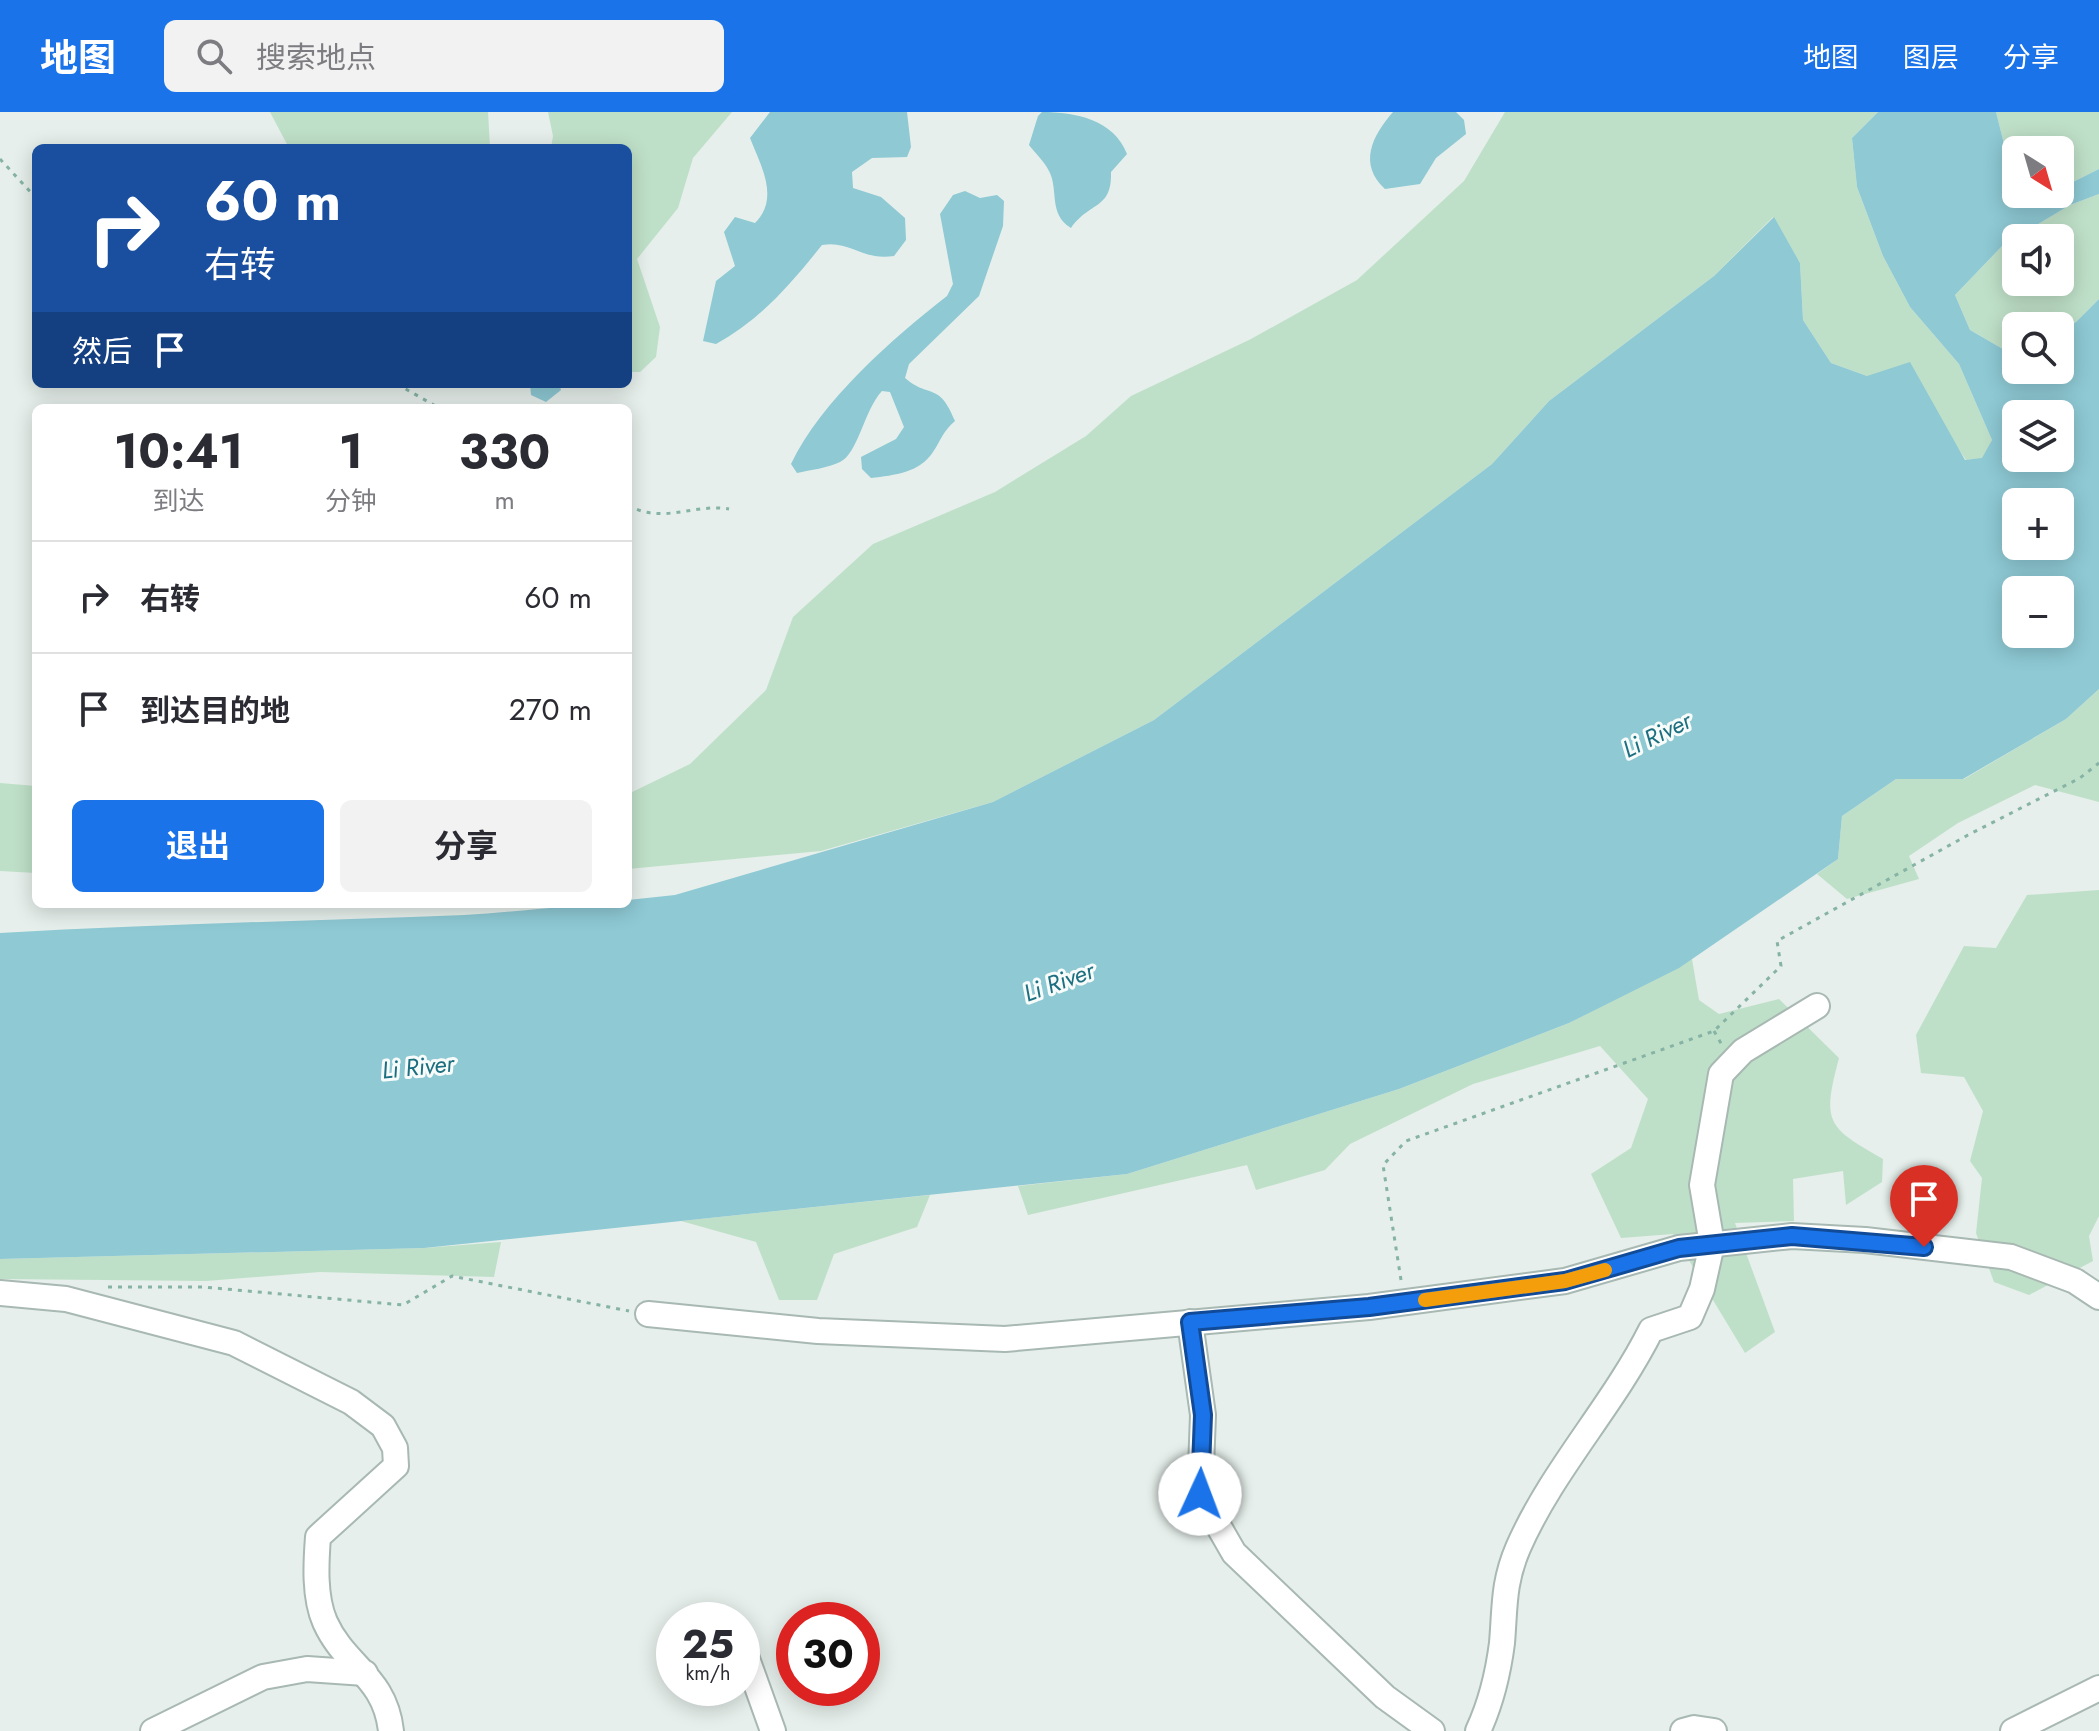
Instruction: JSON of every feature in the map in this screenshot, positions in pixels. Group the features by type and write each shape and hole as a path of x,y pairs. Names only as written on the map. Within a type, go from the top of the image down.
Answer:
{"street":[{"path":"1478,1731 1492,1703 1502,1644 1505,1582 1518,1547 1547,1492 1637,1359 1651,1330 1690,1317 1702,1289 1712,1244 1702,1185 1721,1074 1743,1051 1817,1006"},
{"path":"648,1314 818,1331 1005,1339 1404,1302 1565,1281 1679,1248 1792,1236 1865,1240 2011,1257 2075,1281 2099,1297"},
{"path":"0,1293 66,1299 234,1343 351,1402 383,1426 395,1448 396,1466 318,1537 316,1567 324,1621 341,1648 380,1690 391,1731"},
{"path":"1190,1322 1203,1415 1200,1494 1234,1553 1385,1697 1432,1731"},
{"path":"153,1731 263,1677 307,1669 365,1673"},
{"path":"2013,1731 2099,1688"},
{"path":"760,1695 773,1731"}],"path":[{"path":"0,159 32,194"},
{"path":"404,388 432,404"},
{"path":"632,506 663,515 714,506 729,509"},
{"path":"1404,1302 1383,1165 1406,1141 1714,1031 1781,966 1777,941 1968,835 2080,778 2099,763"},
{"path":"100,1287 203,1287 403,1305 452,1276 648,1314"}],"green space":[{"path":"270,112 488,112 490,144 287,144"},
{"path":"548,112 732,112 693,158 678,208 637,259 660,327 656,357 640,372 632,372 632,144 552,144"},
{"path":"1505,112 1878,112 1852,138 1857,187 1883,256 1910,307 1959,364 1992,440 1983,459 1966,460 1943,426 1867,376 1831,363 1803,320 1800,263 1773,217 1714,276 1549,401 1492,464 1154,720 993,802 821,851 632,869 632,792 690,764 766,690 793,617 873,544 995,492 1086,436 1131,396 1251,339 1357,280 1464,181"},
{"path":"1996,112 2099,112 2099,169 2074,182 2074,136 2002,136"},
{"path":"2099,194 2099,299 2074,323 2074,312 2002,312 2002,349 1970,330 1955,295 2002,246 2002,296 2074,296 2074,224 2038,224 2065,208 2074,208 2074,203"},
{"path":"2099,689 2099,802 2035,785 1958,823 1909,856 1919,879 1847,899 1817,874 1838,859 1842,816 1896,779 1964,779 2066,719"},
{"path":"0,783 32,786 32,873 0,871"},
{"path":"2099,890 2099,1216 2089,1236 2093,1261 2029,1295 1994,1282 1976,1233 1982,1178 1970,1161 1983,1111 1964,1077 1921,1073 1916,1035 1964,946 1996,948 2027,895"},
{"path":"1692,959 1699,1000 1719,1014 1779,999 1839,1058 1831,1096 1833,1120 1850,1139 1883,1159 1882,1182 1846,1205 1843,1171 1793,1179 1794,1221 1735,1223 1775,1332 1745,1353 1673,1234 1621,1238 1591,1174 1631,1148 1648,1099 1600,1046 1473,1084 1350,1144 1325,1170 1256,1190 1247,1165 1028,1215 1018,1186 1127,1174 1399,1089 1569,1023"},
{"path":"930,1195 917,1227 834,1254 817,1300 779,1300 756,1242 681,1221"},
{"path":"501,1242 494,1277 320,1272 206,1281 0,1279 0,1259 424,1248"}],"water":[{"path":"770,112 907,112 911,147 907,157 872,158 852,172 853,188 881,197 905,218 906,240 894,256 883,257 841,245 822,245 786,287 748,323 716,344 703,341 716,281 735,266 724,232 735,217 755,223 766,203 766,182 750,138"},
{"path":"1042,112 1092,120 1113,133 1127,154 1111,172 1104,199 1071,228 1059,216 1049,171 1029,145"},
{"path":"1393,112 1456,112 1464,120 1466,134 1436,158 1420,184 1385,189 1372,170 1371,150 1379,131"},
{"name":"Li River","path":"1878,112 1996,112 2002,136 2002,208 2065,208 2038,224 2002,224 2002,246 1955,295 1970,330 2002,349 2002,384 2074,384 2074,323 2099,299 2099,689 2066,719 1963,779 1896,779 1842,816 1838,859 1679,968 1569,1023 1399,1089 1127,1174 424,1248 0,1259 0,933 464,915 550,908 632,908 632,900 675,895 993,802 1154,720 1492,464 1549,401 1714,276 1774,217 1800,263 1803,320 1831,363 1867,376 1910,362 1965,460 1982,458 1992,440 1959,364 1910,307 1883,256 1857,187 1852,138"},
{"path":"2099,169 2099,194 2074,203 2074,182"},
{"path":"965,191 980,198 997,195 1004,201 1003,226 979,296 909,364 905,378 944,400 955,421 933,452 914,469 871,478 862,469 861,457 896,439 904,427 890,392 882,391 846,457 830,466 797,473 791,464 804,440 839,394 881,351 947,296 953,284 940,214 953,195"},
{"path":"530,388 561,390 546,402 531,395"}],"slow traffic":[{"path":"1425,1300 1565,1281 1605,1270"}],"route":[{"path":"1200,1494 1203,1415 1190,1322 1369,1307 1565,1281 1679,1248 1792,1236 1924,1247"}]}
